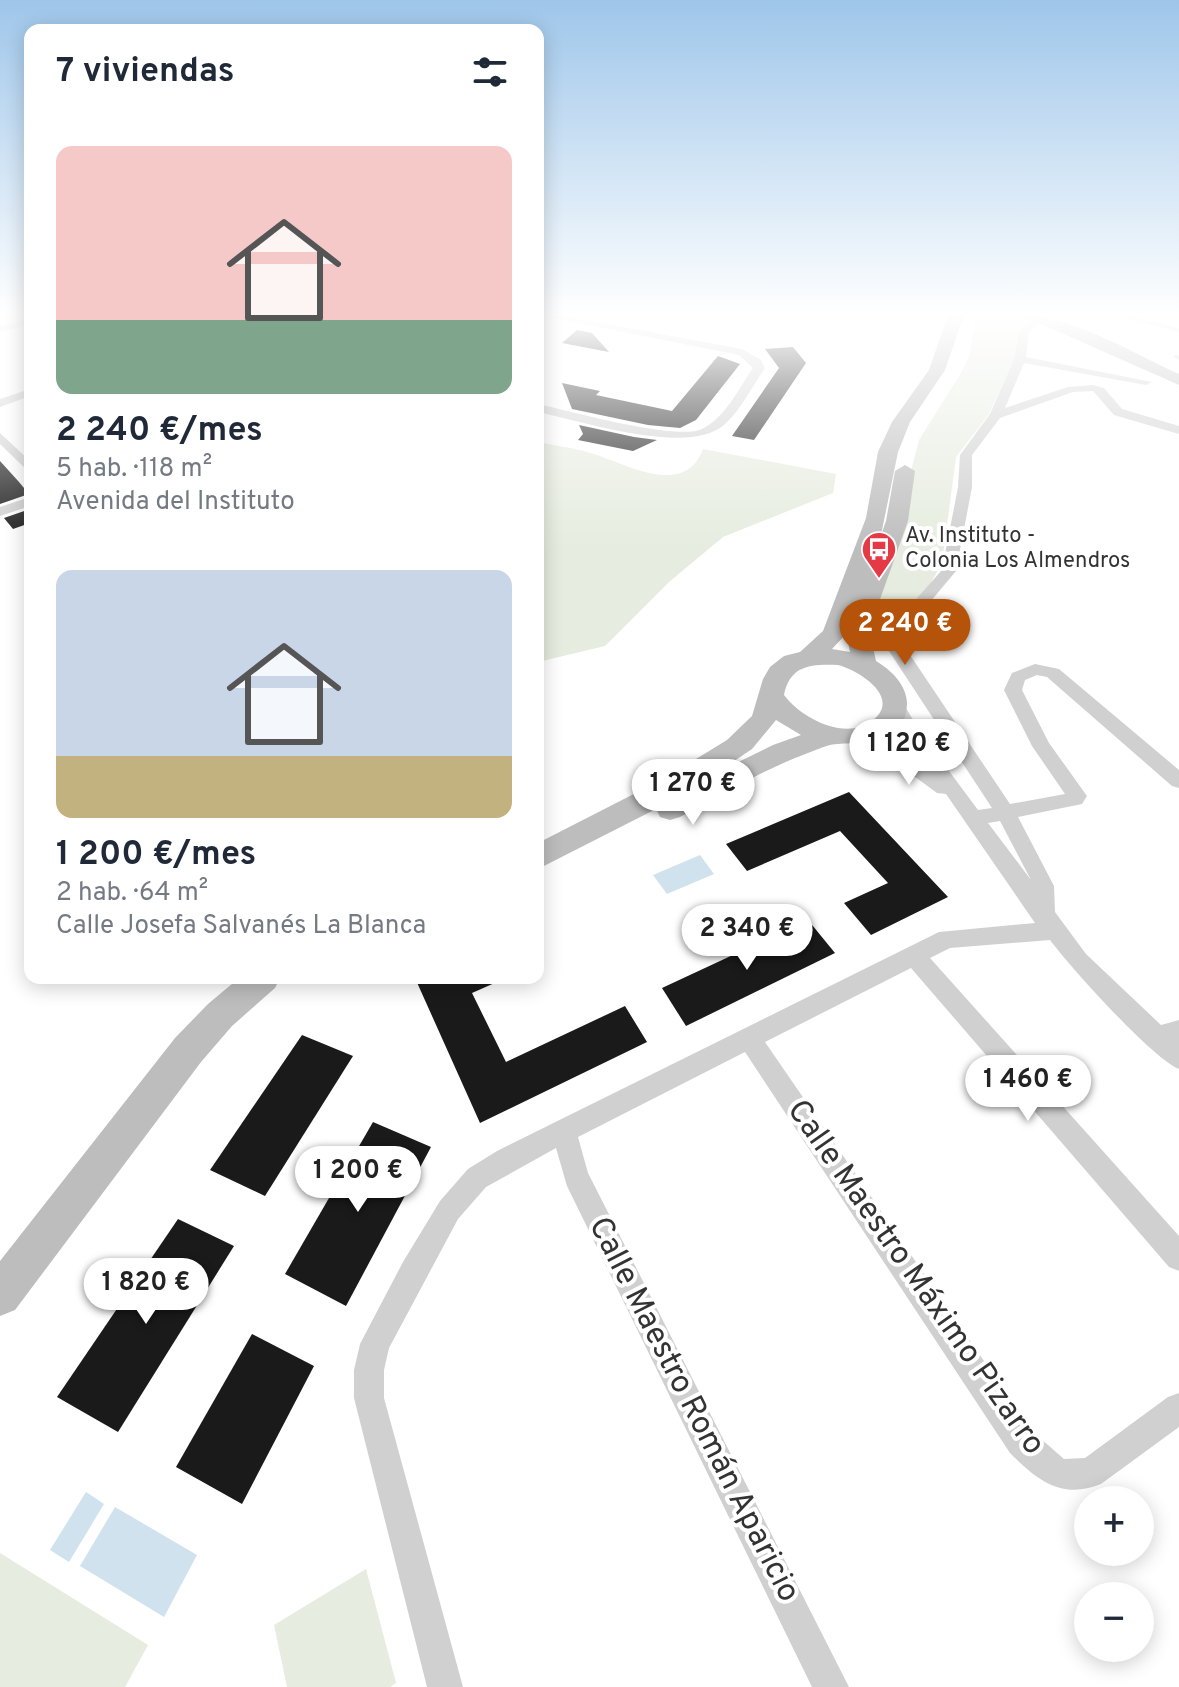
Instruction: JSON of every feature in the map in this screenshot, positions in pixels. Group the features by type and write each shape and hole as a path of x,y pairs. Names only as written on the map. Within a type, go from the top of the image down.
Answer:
{"main road":[{"path":"544,855 660,794 738,747 765,716 773,679 781,669 809,657 834,634 876,518 888,452 901,422 921,394"},
{"path":"544,856 675,807 783,752 841,736 875,731 889,719 895,704 890,689 863,656 857,630 897,521 907,455 941,394"},
{"path":"809,657 863,656"},
{"path":"771,695 777,708 792,722 841,736"},
{"path":"0,1295 188,1050 220,1015 256,984"}],"street":[{"path":"0,402 24,394"},
{"path":"544,409 666,435 694,435 706,432 722,421 741,394"},
{"path":"863,656 878,632 898,624 949,571 965,487 966,455 996,415 1005,394"},
{"path":"996,415 1058,394"},
{"path":"1103,394 1118,412 1179,430"},
{"path":"0,437 24,463"},
{"path":"0,512 24,503"},
{"path":"898,624 894,643 897,651 1005,812 1044,886 1049,925"},
{"path":"976,818 1075,799 1077,796 1041,746 1013,690 1018,677 1035,669 1053,673 1179,781"},
{"path":"895,704 917,741 976,818 1049,925 1078,961 1179,1058"},
{"path":"841,736 894,752 933,777 976,818"},
{"path":"445,1687 369,1398 369,1370 375,1344 449,1210 477,1178 564,1130 947,939 1049,925"},
{"path":"915,957 1179,1257"},
{"path":"1155,1037 1179,1031"},
{"name":"Calle Maestro Máximo Pizarro","path":"750,1039 1021,1442 1040,1461 1060,1475 1090,1473 1179,1408"},
{"name":"Calle Maestro Román Aparicio","path":"564,1130 576,1177 831,1687"}],"shaded area":[{"path":"948,394 998,394 989,414 956,457 943,555 937,572 929,586 902,614 866,634 910,495 912,467 919,440"},
{"path":"544,443 587,452 654,474 683,472 695,464 703,449 836,474 833,493 723,537 669,582 605,646 544,661"},
{"path":"0,1553 148,1645 125,1687 0,1687"},
{"path":"366,1569 396,1683 390,1687 287,1687 274,1625"}],"water":[{"path":"700,855 714,874 667,894 653,875"},
{"path":"86,1492 104,1504 69,1562 50,1550"},
{"path":"115,1507 197,1555 164,1617 80,1566"}],"building":[{"path":"566,394 597,394 672,411 686,394 717,394 696,420 680,428 648,425 572,409"},
{"path":"761,394 785,394 754,440 732,436"},
{"path":"579,425 657,440 633,451 578,440 583,434"},
{"path":"0,461 24,488 24,496 0,504"},
{"path":"24,511 24,525 13,529 4,518"},
{"path":"849,792 948,897 871,935 844,903 888,883 840,831 747,871 726,844"},
{"path":"808,920 835,953 686,1026 662,988"},
{"path":"418,984 492,984 472,993 506,1062 625,1006 647,1042 480,1123"},
{"path":"302,1035 353,1056 265,1196 210,1170"},
{"path":"373,1122 431,1147 346,1306 285,1274"},
{"path":"178,1219 234,1246 118,1432 57,1397"},
{"path":"252,1334 314,1366 242,1504 176,1467"}],"place":[{"name":"Av. Instituto - Colonia Los Almendros","path":"879,580"}]}
